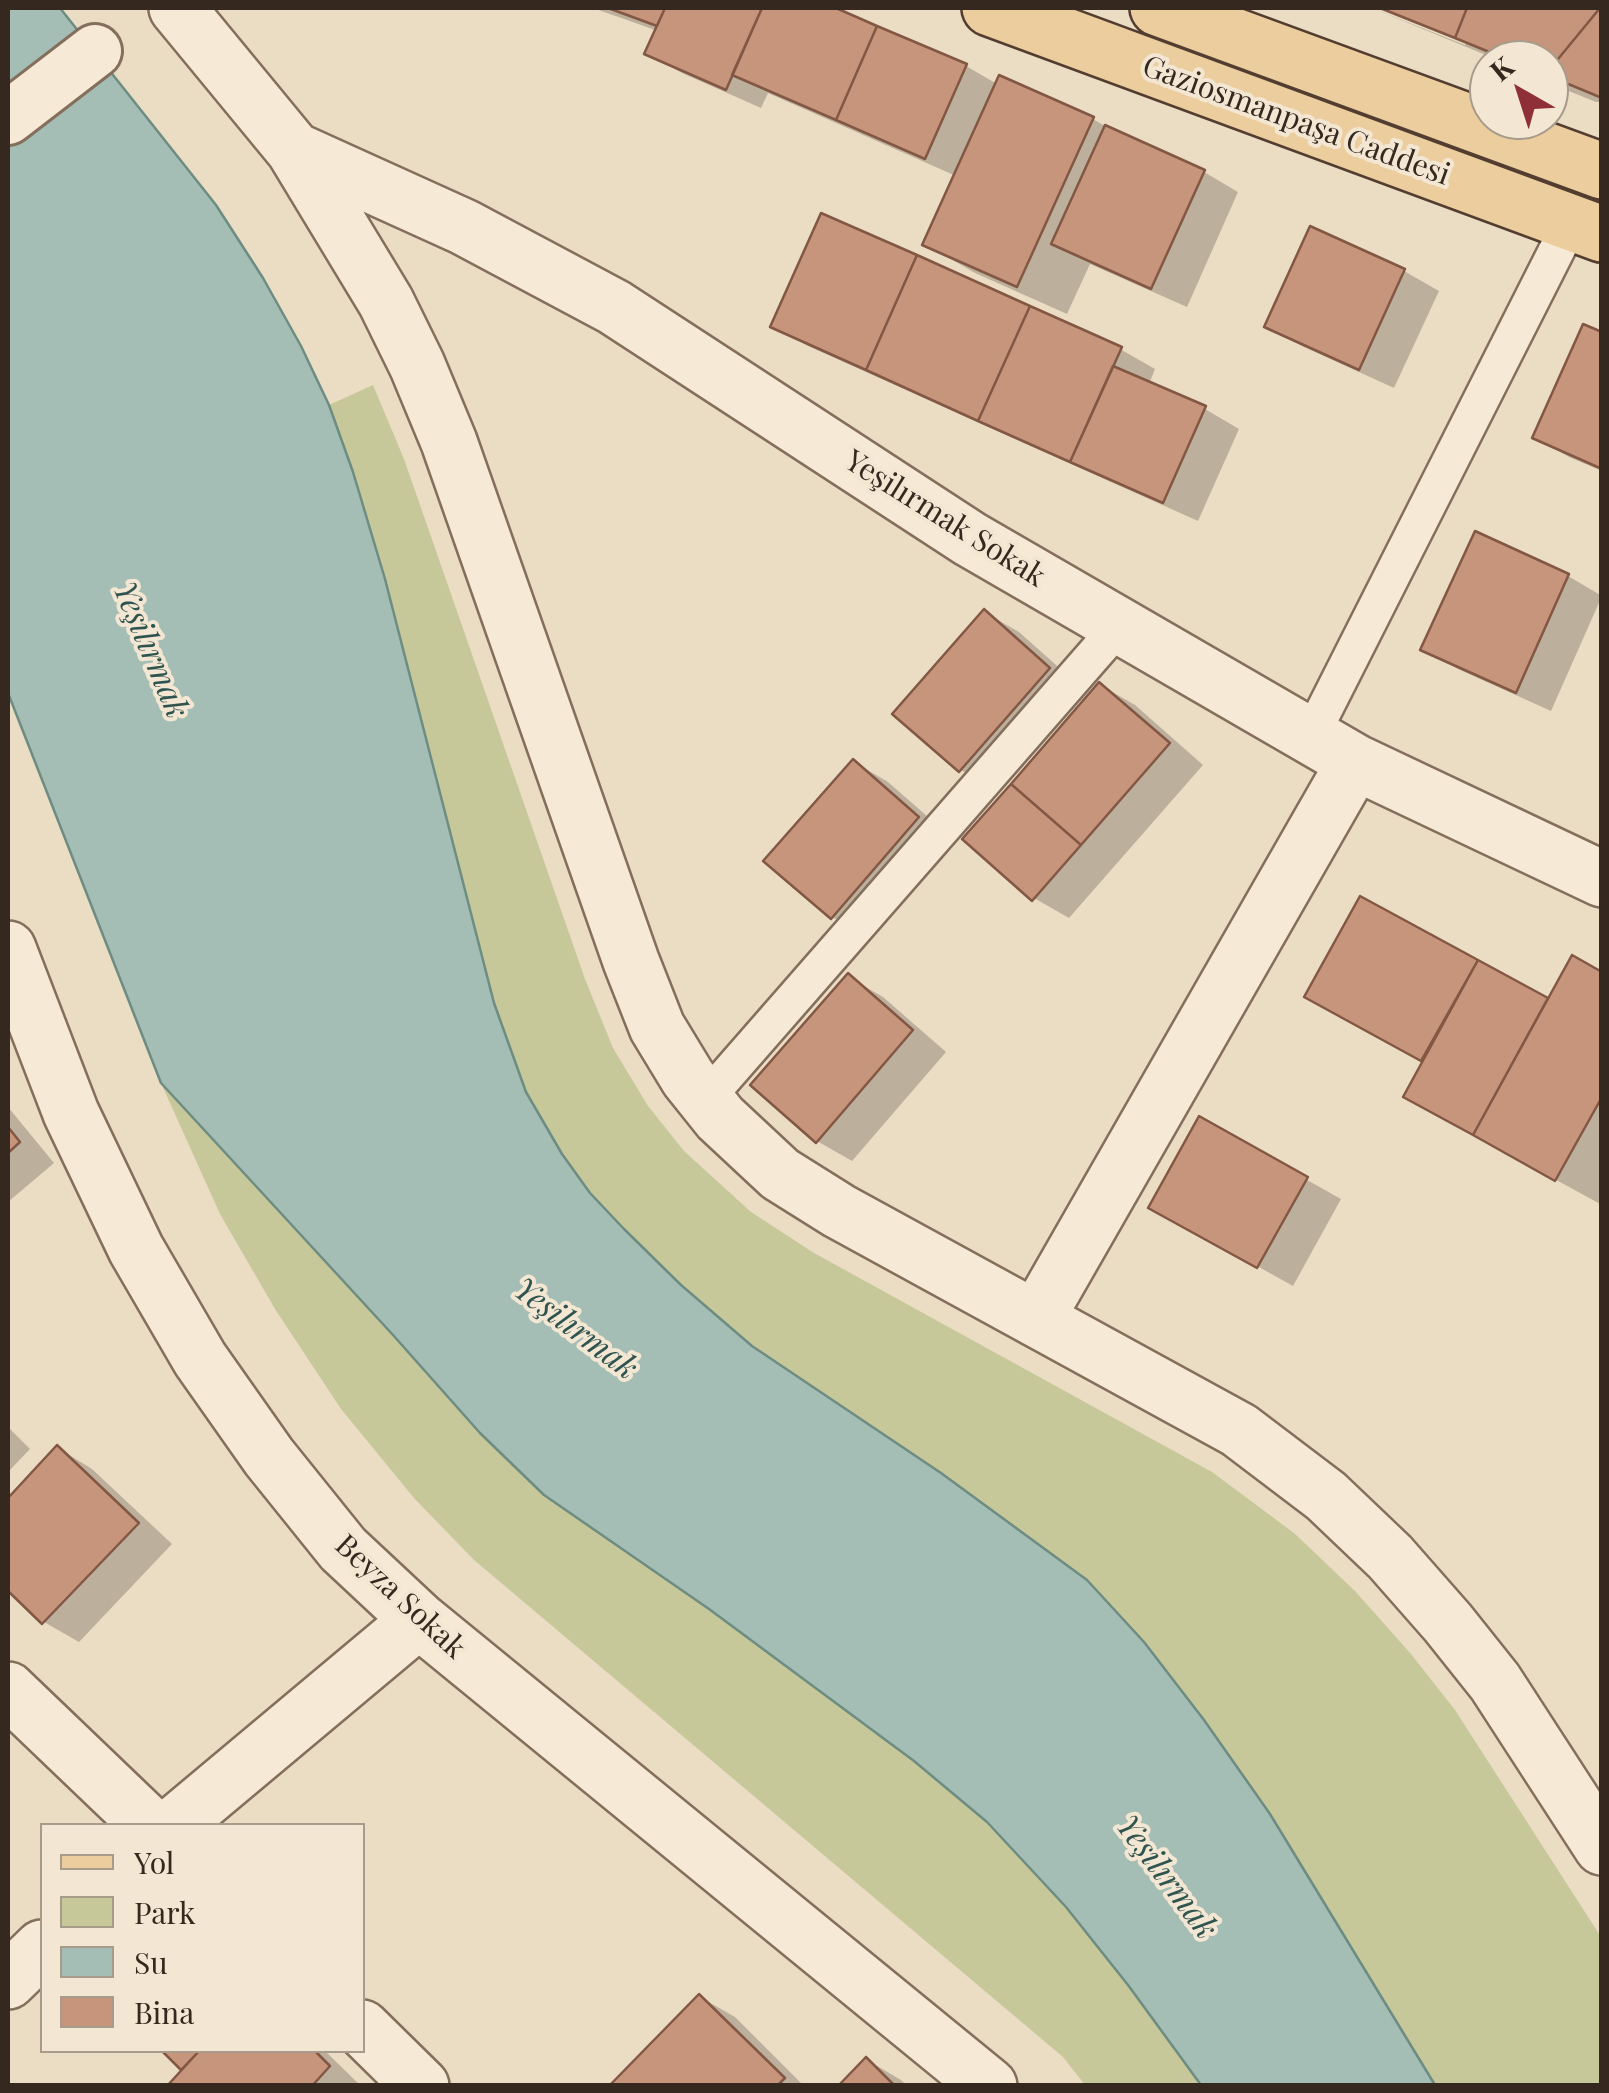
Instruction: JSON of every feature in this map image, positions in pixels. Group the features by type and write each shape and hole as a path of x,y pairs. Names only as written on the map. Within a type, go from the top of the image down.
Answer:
{"main road":[{"name":"Gaziosmanpaşa Caddesi","path":"990,8 1586,228"},
{"name":"Gaziosmanpaşa Caddesi","path":"1158,8 1602,172"}],"street":[{"path":"178,8 294,150 386,302 418,364 449,442 630,962 657,1026 688,1078 720,1118 780,1174 1239,1430 1326,1496 1390,1557 1484,1667 1602,1846"},
{"path":"8,118 95,51"},
{"name":"Yeşilırmak Sokak","path":"294,150 464,227 614,307 970,539 1333,749 1602,880"},
{"path":"1036,1319 1333,749"},
{"name":"Beyza Sokak","path":"8,949 71,1113 136,1250 200,1359 269,1457 343,1550 419,1620 989,2086"},
{"path":"177,1823 419,1620"},
{"path":"8,1690 147,1823"},
{"path":"8,1981 40,1950"}],"lane":[{"path":"1333,749 1586,228"},
{"path":"706,1100 1120,625"}],"green space":[{"path":"373,385 404,459 585,979 613,1048 648,1106 684,1151 751,1212 814,1253 1212,1472 1294,1533 1355,1591 1455,1710 1601,1937 1601,2085 1435,2085 1270,1814 1144,1642 941,1473 752,1346 681,1285 590,1193 526,1092 494,1003 385,579 329,405"},
{"path":"161,1083 480,1433 544,1495 709,1609 914,1761 987,1822 1066,1907 1201,2085 1085,2085 1063,2057 474,1560 414,1498 341,1409 275,1309 220,1214"}],"water":[{"name":"Yeşilırmak","path":"8,8 60,8 216,205 301,346 329,405 385,579 494,1003 526,1092 562,1154 590,1193 624,1229 752,1346 941,1473 1087,1580 1144,1642 1270,1814 1435,2085 1201,2085 1066,1907 987,1822 914,1761 709,1609 544,1495 480,1433 161,1083 8,693"}],"building":[{"path":"608,8 665,8 657,26"},
{"path":"665,8 762,8 726,90 644,54"},
{"path":"762,8 836,8 877,26 836,120 732,75"},
{"path":"1380,8 1467,8 1455,38"},
{"path":"1467,8 1600,8 1569,46 1569,40 1469,40 1469,44 1455,38"},
{"path":"1602,8 1602,98 1569,84 1569,46"},
{"path":"877,26 967,64 925,159 836,120"},
{"path":"999,75 1094,117 1017,287 922,245"},
{"path":"1105,125 1205,170 1151,289 1051,244"},
{"path":"821,213 917,255 866,370 770,327"},
{"path":"1310,226 1405,269 1359,370 1264,327"},
{"path":"917,255 1030,306 978,421 866,370"},
{"path":"1030,306 1122,347 1070,462 978,421"},
{"path":"1583,324 1602,332 1602,469 1532,438"},
{"path":"1113,366 1206,406 1163,503 1070,462"},
{"path":"1475,531 1569,574 1516,693 1420,650"},
{"path":"984,609 1050,668 959,772 892,714"},
{"path":"1099,682 1170,743 1081,845 1011,784"},
{"path":"853,759 919,817 831,919 763,861"},
{"path":"1011,784 1081,845 1032,901 962,839"},
{"path":"1360,896 1478,960 1421,1061 1304,997"},
{"path":"1572,955 1602,972 1602,1097 1555,1181 1473,1135"},
{"path":"1478,960 1548,998 1473,1135 1403,1097"},
{"path":"848,973 913,1030 816,1143 750,1085"},
{"path":"1199,1116 1308,1177 1257,1268 1148,1208"},
{"path":"8,1127 20,1142 8,1153"},
{"path":"57,1445 139,1523 42,1624 8,1591 8,1498"},
{"path":"699,1994 785,2078 777,2086 609,2086"},
{"path":"164,2053 197,2053 181,2070"},
{"path":"197,2053 317,2053 330,2066 312,2086 167,2086"},
{"path":"866,2057 895,2086 838,2086"}]}
